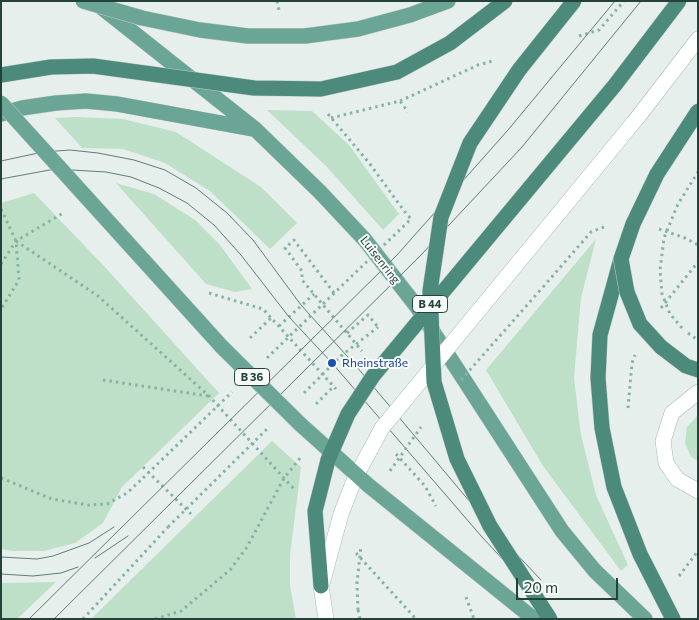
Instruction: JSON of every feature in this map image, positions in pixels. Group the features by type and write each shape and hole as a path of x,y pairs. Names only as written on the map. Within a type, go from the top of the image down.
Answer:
{"highway":[{"path":"1,74 51,67 93,66 254,88 321,89 397,72 450,43 505,1"},
{"name":"B 44","path":"550,619 490,526 457,459 434,382 430,291 442,217 470,144 519,70 574,1"},
{"path":"322,592 315,511 328,460 348,414 373,376 616,85 679,1"},
{"path":"673,619 640,554 614,488 602,428 598,378 600,335 621,259 633,224 657,174 698,111"},
{"path":"621,259 627,292 640,324 661,347 686,366 698,370"}],"main road":[{"path":"83,1 142,18 200,30 248,36 305,36 358,29 410,15 448,1"},
{"name":"Luisenring","path":"94,1 255,129 320,192 364,240 417,307 562,531 595,571 645,619"},
{"path":"1,114 56,102 86,101 117,104 255,129"},
{"name":"B 36","path":"1,103 222,347 300,424 368,485 534,619"}],"street":[{"path":"326,619 322,592 348,496 355,478 382,428 602,164 698,39"},
{"path":"698,392 672,413 663,441 666,463 677,479 698,491"}],"path":[{"path":"266,359 410,219 370,164 331,118 400,101 408,112"},
{"path":"682,328 670,314 662,294 660,270 664,238 678,204 698,172"},
{"path":"1,209 16,240 19,280 1,309"},
{"path":"1,264 16,240"},
{"path":"16,240 98,296 209,396 298,492"},
{"path":"302,280 302,271 286,248 294,240 334,294"},
{"path":"278,326 314,294"},
{"path":"300,397 341,356 378,326 368,315 347,333"},
{"path":"246,342 271,318"},
{"path":"103,380 209,396"},
{"path":"1,478 52,499 88,504 107,504 128,493 239,386"},
{"path":"327,392 334,386"},
{"path":"83,619 168,527 272,424"},
{"path":"155,619 181,611 230,570 247,547 284,478 306,450"},
{"path":"143,467 191,514"},
{"path":"350,547 416,619"},
{"path":"678,576 698,551"},
{"path":"358,610 360,619"}],"green space":[{"path":"267,110 312,111 349,145 399,214 383,230 327,167"},
{"path":"55,118 123,119 176,132 261,187 297,223 270,249 210,191 165,163 123,149 82,148"},
{"path":"116,183 154,194 195,220 220,245 252,289 235,292 206,284"},
{"path":"34,193 104,266 219,393 122,487 103,523 75,543 44,551 14,551 1,549 1,203"},
{"path":"596,239 581,298 574,378 581,435 596,495 628,565 621,571 543,466 486,370"},
{"path":"698,415 698,461 691,457 685,443 687,427"},
{"path":"272,441 301,467 290,555 290,585 296,619 91,619"},
{"path":"56,582 17,619 1,619 1,583"}],"tram line":[{"path":"29,619 397,255 508,130 615,1"},
{"path":"54,619 421,255 522,147 641,1"},
{"path":"1,161 43,152 70,150 98,153 134,160 165,170 196,188 227,213 253,240 301,305 356,366 491,527 541,580"},
{"path":"1,179 55,169 106,172 131,177 159,188 187,203 214,225 241,255 289,317 332,363 482,537 533,592"},
{"path":"1,557 37,559 53,556 89,543 114,527"},
{"path":"95,558 128,536"},
{"path":"1,574 33,576 61,573 78,567"}],"place":[{"name":"Rheinstraße","path":"332,363"}]}
